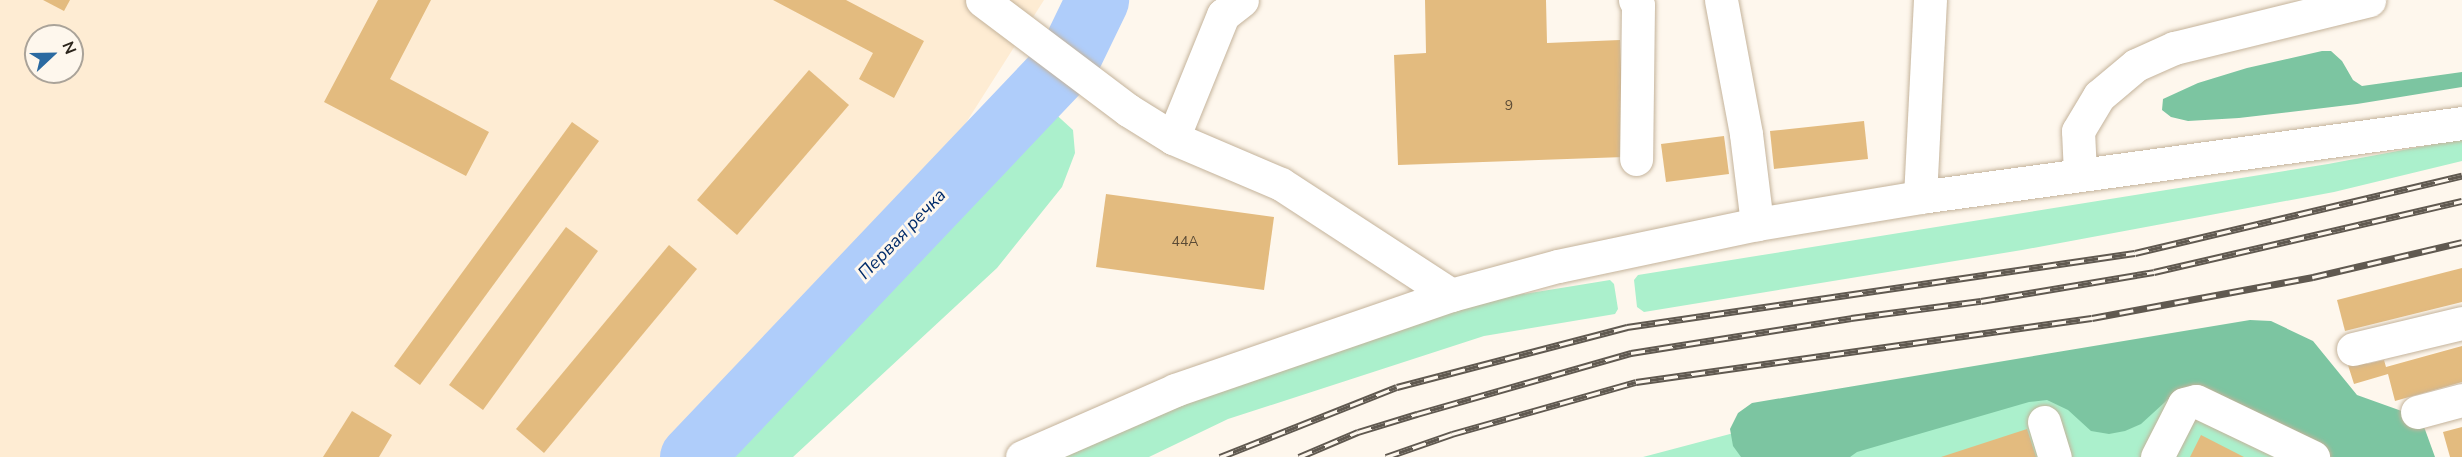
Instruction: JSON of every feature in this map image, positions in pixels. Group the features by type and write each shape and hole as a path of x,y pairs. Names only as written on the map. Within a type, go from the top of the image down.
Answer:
{"street":[{"path":"982,0 1015,22 1128,110 1173,138 1281,184 1451,295"},
{"path":"1173,138 1223,15 1242,0"},
{"path":"1635,0 1638,4 1636,159"},
{"path":"1721,0 1746,134 1757,224"},
{"path":"1920,197 1930,0"},
{"path":"2080,173 2078,131 2098,96 2136,65 2174,48 2368,0"},
{"path":"1022,457 1175,390 1451,295 1558,266 1757,224 1920,197 2080,173 2462,123"},
{"path":"2353,349 2462,323"},
{"path":"2417,412 2462,400"},
{"path":"2157,457 2184,404 2196,401 2313,457"},
{"path":"2044,423 2055,457"}],"shaded area":[{"path":"0,0 1044,0 922,192 679,457 0,457"}],"green space":[{"path":"2331,51 2342,61 2353,80 2362,86 2462,72 2462,87 2357,104 2239,118 2188,121 2171,117 2162,110 2163,99 2198,83 2247,68"},
{"path":"1027,97 1050,109 1073,130 1075,153 1062,187 997,268 793,457 690,457 829,313 934,198 1013,104"},
{"path":"2462,139 2462,161 2334,192 2022,250 1644,312 1637,307 1634,280 1638,275 2328,164"},
{"path":"1610,280 1614,284 1618,309 1615,314 1484,336 1228,419 1149,457 1046,457 1090,436 1480,301"},
{"path":"2250,320 2271,321 2313,341 2357,395 2410,414 2423,424 2435,457 2330,457 2196,388 2176,392 2141,424 2125,431 2109,434 2091,431 2068,410 2047,400 2029,402 1857,452 1850,457 1741,457 1733,446 1730,429 1738,413 1752,403"},
{"path":"2227,349 2412,457 1643,457 1730,434 2006,398"}],"building":[{"path":"43,0 70,0 64,11"},
{"path":"378,0 431,0 390,79 489,132 466,176 324,102"},
{"path":"773,0 846,0 924,41 894,98 859,79 873,53"},
{"path":"1425,0 1546,0 1547,43 1620,40 1624,157 1398,165 1394,55 1426,53"},
{"path":"809,70 849,105 737,235 697,200"},
{"path":"1864,121 1868,159 1774,169 1770,131"},
{"path":"572,122 599,141 420,385 394,366"},
{"path":"1724,136 1729,174 1666,182 1661,144"},
{"path":"1106,194 1274,217 1264,290 1096,267"},
{"path":"566,227 598,251 483,410 449,385"},
{"path":"669,245 697,269 544,453 516,429"},
{"path":"2462,268 2462,302 2345,331 2337,300"},
{"path":"2462,346 2462,382 2395,401 2388,374 2354,384 2347,362 2365,357 2367,364 2384,360 2386,367"},
{"path":"352,411 392,435 379,457 323,457"},
{"path":"2462,427 2462,457 2450,457 2443,432"},
{"path":"2027,429 2036,457 1941,457"},
{"path":"2201,435 2244,457 2190,457"}],"waterway":[{"name":"Первая речка","path":"691,457 1068,60 1097,0"}],"railway":[{"path":"1220,457 1397,387 1627,327 2135,253 2462,176"},
{"path":"1299,457 1358,432 1631,353 1851,318 1981,301 2154,272 2462,201"},
{"path":"1386,457 1452,434 1636,382 2092,318 2313,277 2462,242"}]}
